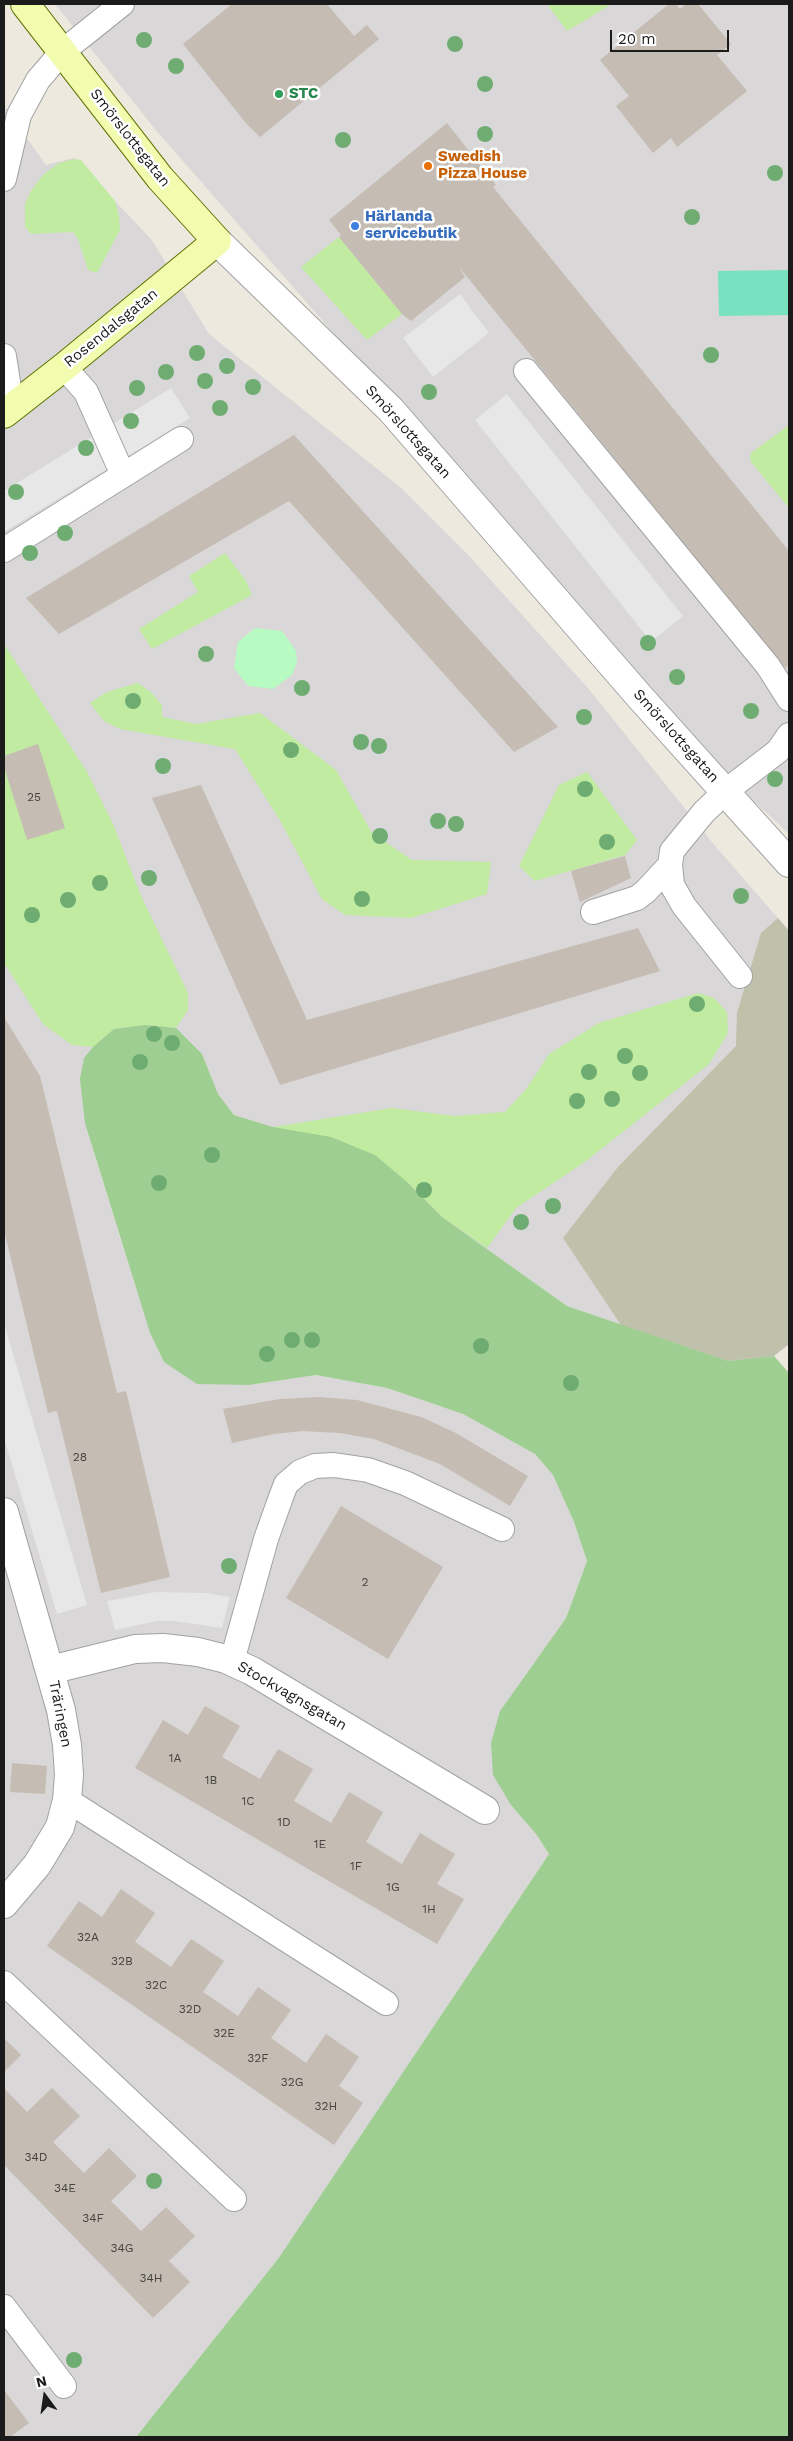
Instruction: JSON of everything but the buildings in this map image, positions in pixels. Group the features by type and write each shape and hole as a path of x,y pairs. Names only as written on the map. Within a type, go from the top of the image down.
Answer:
{"street":[{"name":"Smörslottsgatan","path":"26,4 160,178 218,241 391,410 639,696 789,863"},
{"name":"Rosendalsgatan","path":"8,410 64,367 218,241"},
{"name":"Träringen","path":"4,1512 50,1670 67,1746 69,1775 67,1800 60,1827 37,1865 4,1904"},
{"name":"Stockvagnsgatan","path":"50,1670 135,1650 163,1648 198,1652 232,1662 485,1810"}],"lane":[{"path":"4,180 19,115 38,80 62,52 122,4"},
{"path":"4,356 8,410"},
{"path":"64,367 86,392 123,475"},
{"path":"526,371 768,666 789,699"},
{"path":"4,550 181,439"},
{"path":"740,976 684,906 672,885 670,865 672,850 686,832 726,792 778,751 789,735"},
{"path":"593,912 637,898 670,865"},
{"path":"232,1662 266,1539 281,1497 286,1484 300,1472 315,1466 334,1465 368,1470 405,1483 502,1529"},
{"path":"67,1800 386,2002"},
{"path":"4,1983 234,2199"},
{"path":"4,2307 64,2386"}],"shaded area":[{"path":"55,4 789,4 789,834 690,741 155,129"},
{"path":"4,102 6,109 46,165 74,158 151,239 209,334 401,488 470,557 587,687 716,847 789,931 789,1344 774,1356 728,1361 567,1306 442,1217 273,1127 234,1115 218,1094 202,1054 94,1153 150,1333 164,1362 249,1385 316,1375 387,1388 463,1414 535,1454 553,1475 574,1522 587,1561 566,1618 500,1711 511,1805 536,1834 549,1854 278,2259 136,2437 4,2437"},
{"path":"460,294 489,333 433,377 403,338"},
{"path":"171,388 190,418 4,532 4,491"},
{"path":"507,394 683,616 651,642 475,420"},
{"path":"778,918 789,931 789,1344 774,1356 728,1361 621,1325 563,1238 618,1167 736,1046 737,1013 761,933"},
{"path":"4,1323 87,1605 57,1614 4,1438"},
{"path":"156,1592 207,1593 230,1597 222,1628 174,1621 157,1621 115,1630 107,1601"}],"green space":[{"path":"547,4 612,4 567,31"},
{"path":"74,159 81,160 115,201 119,216 120,230 97,273 88,270 78,239 73,232 31,234 25,227 25,204 31,191 43,175 59,163"},
{"path":"339,237 402,314 367,340 301,267"},
{"path":"789,270 789,315 719,316 718,271"},
{"path":"789,425 789,508 751,462 750,457 751,453"},
{"path":"225,553 246,581 252,595 152,649 139,629 198,592 189,576"},
{"path":"255,628 282,631 296,651 297,662 292,675 273,689 248,686 234,668 238,642"},
{"path":"4,644 87,772 113,824 141,896 188,993 188,1010 176,1028 145,1025 114,1029 93,1047 72,1045 43,1024 4,963"},
{"path":"138,683 152,693 162,705 162,717 196,724 260,713 336,770 372,833 412,860 491,862 487,894 411,918 345,915 322,899 281,822 235,749 120,729 104,721 90,703 107,692"},
{"path":"587,772 637,840 625,855 535,881 519,866 559,785"},
{"path":"698,993 714,998 727,1012 728,1033 709,1064 586,1161 516,1208 487,1248 442,1217 407,1182 273,1127 392,1108 455,1116 505,1112 527,1088 549,1054 599,1023"},
{"path":"145,1025 176,1028 202,1054 218,1094 234,1115 273,1127 331,1137 375,1155 407,1182 442,1217 567,1306 728,1361 774,1356 789,1373 789,2437 136,2437 278,2259 549,1854 536,1834 511,1805 493,1775 491,1743 500,1711 566,1618 587,1561 574,1522 553,1475 535,1454 463,1414 387,1388 316,1375 249,1385 197,1384 164,1362 150,1333 85,1123 80,1079 84,1058 93,1047 114,1029"}],"place":[{"name":"STC","path":"279,94"},
{"name":"Swedish Pizza House","path":"428,166"},
{"name":"Härlanda servicebutik","path":"355,226"}]}
